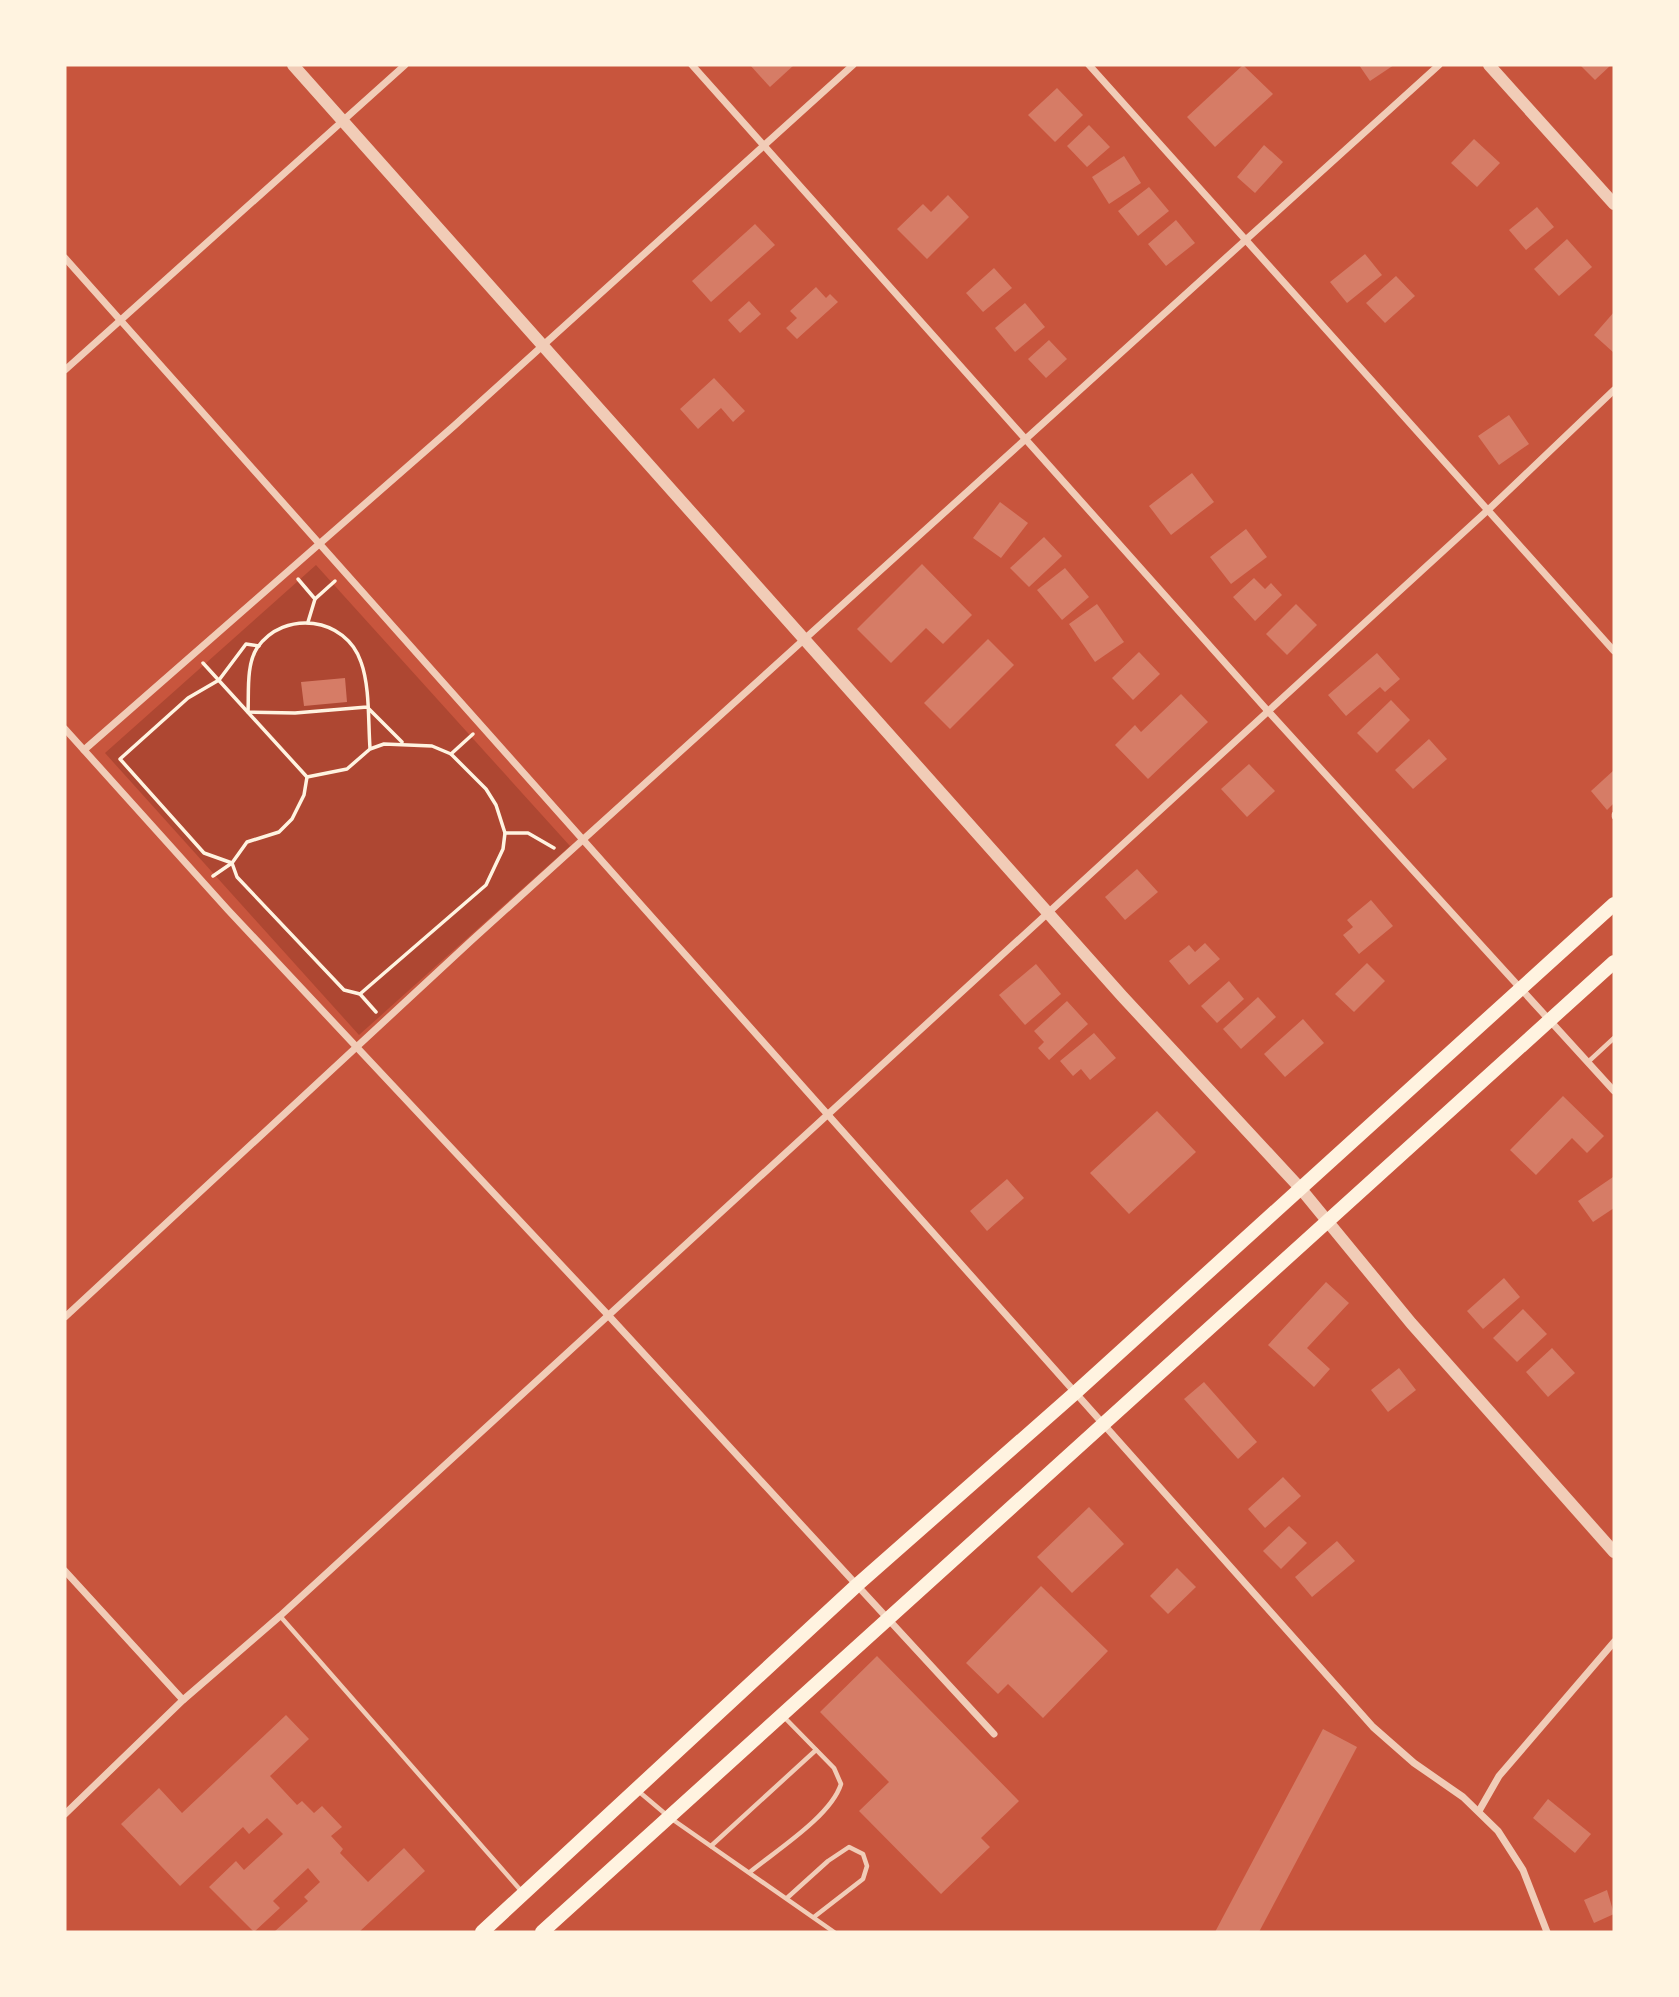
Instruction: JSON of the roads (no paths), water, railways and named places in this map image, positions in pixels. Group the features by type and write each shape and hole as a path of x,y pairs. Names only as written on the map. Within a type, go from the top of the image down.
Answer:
{"main road":[{"path":"482,1932 858,1585 1075,1393 1614,904"},
{"path":"542,1932 1326,1219 1614,961"}],"street":[{"path":"293,65 1046,912 1301,1189 1411,1323 1614,1552"},
{"path":"65,370 405,65"},
{"path":"692,65 1267,710 1614,1091"},
{"path":"84,750 543,346 853,65"},
{"path":"1089,65 1614,651"},
{"path":"65,1317 384,1021 1439,65"},
{"path":"1489,65 1614,204"},
{"path":"65,258 1373,1727 1414,1763 1479,1811 1498,1831 1523,1870 1547,1932"},
{"path":"65,1814 183,1700 280,1616 1488,510 1614,390"},
{"path":"65,729 204,883 608,1315 994,1734"},
{"path":"65,1571 183,1700"},
{"path":"1479,1811 1508,1765 1614,1642"}],"lane":[{"path":"1588,1062 1614,1038"},
{"path":"280,1616 524,1894"},
{"path":"750,1872 826,1809 838,1795 841,1784 834,1768 782,1715"},
{"path":"711,1846 816,1750"},
{"path":"636,1789 669,1817 834,1932"},
{"path":"787,1898 828,1861 849,1847 863,1854 867,1866 863,1878 814,1917"}]}
